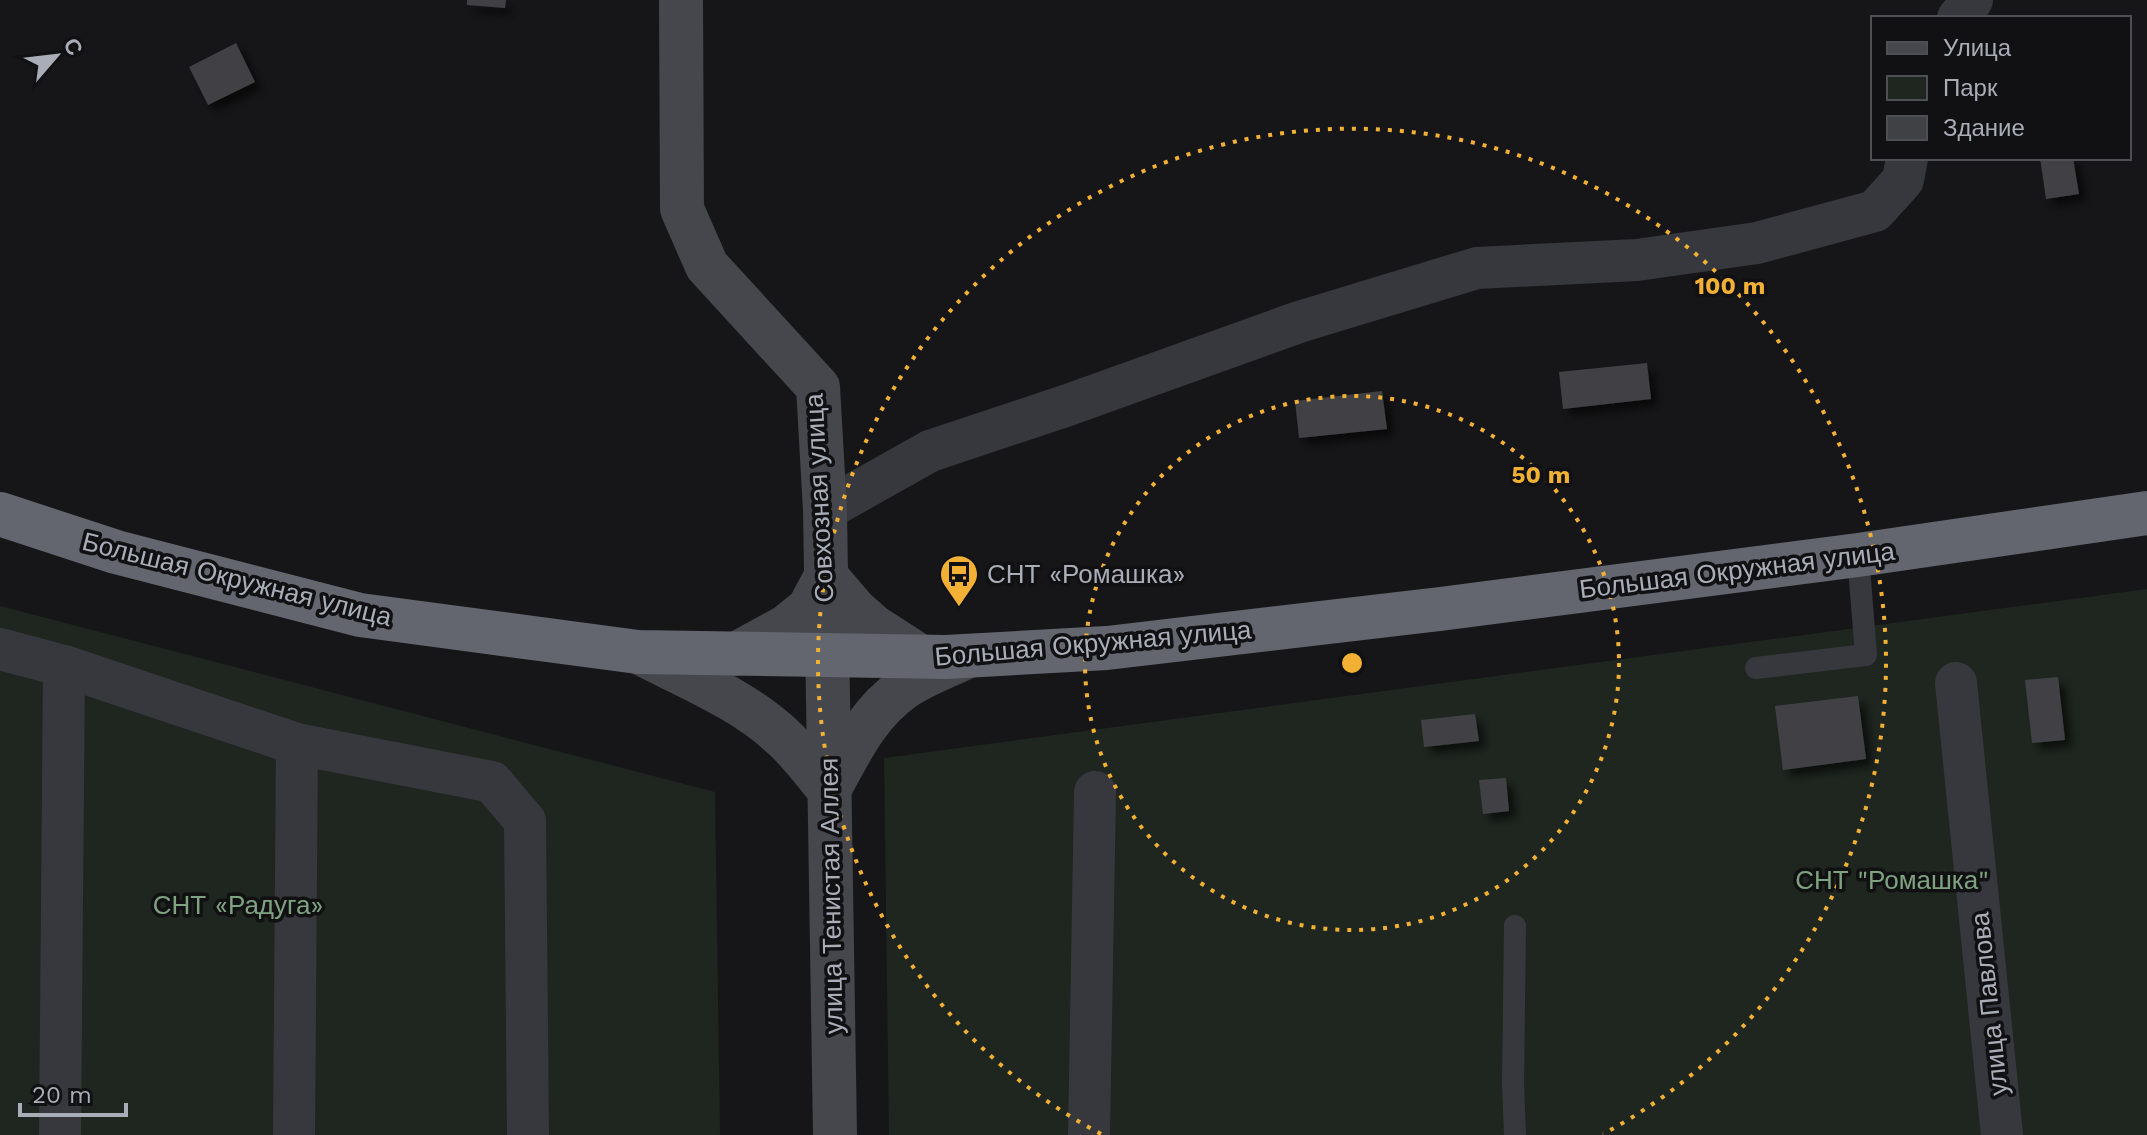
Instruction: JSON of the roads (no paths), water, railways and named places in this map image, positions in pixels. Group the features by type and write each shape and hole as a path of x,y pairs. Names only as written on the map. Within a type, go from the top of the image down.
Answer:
{"highway":[{"name":"Большая Окружная улица","path":"0,514 116,552 360,615 638,652 966,657 1107,648 1440,609 1858,555 2147,513"}],"street":[{"name":"Совхозная улица","path":"681,0 682,209 707,266 818,387 825,510 827,657"},
{"path":"1960,16 1972,0"},
{"path":"825,510 930,451 1299,322 1477,268 1637,260 1757,243 1875,211 1903,180 1907,160"},
{"path":"736,654 787,626 809,608 826,576 873,626 921,657"},
{"path":"0,649 64,666 297,744 492,782 525,821 528,1135"},
{"path":"638,652 759,718 788,742 829,790 860,734 878,710 906,687 966,657"},
{"name":"улица Тенистая Аллея","path":"827,657 835,1135"},
{"path":"60,1135 64,666"},
{"name":"улица Павлова","path":"1956,683 2002,1135"},
{"path":"294,1135 297,744"},
{"path":"1089,1135 1095,792"}],"lane":[{"path":"1756,668 1866,655 1858,555"},
{"path":"1515,926 1515,1135"}],"place":[{"name":"СНТ «Ромашка»","path":"959,608"}],"park label":[{"name":"СНТ \"Ромашка\"","path":"1892,880"},
{"name":"СНТ «Радуга»","path":"238,905"}]}
